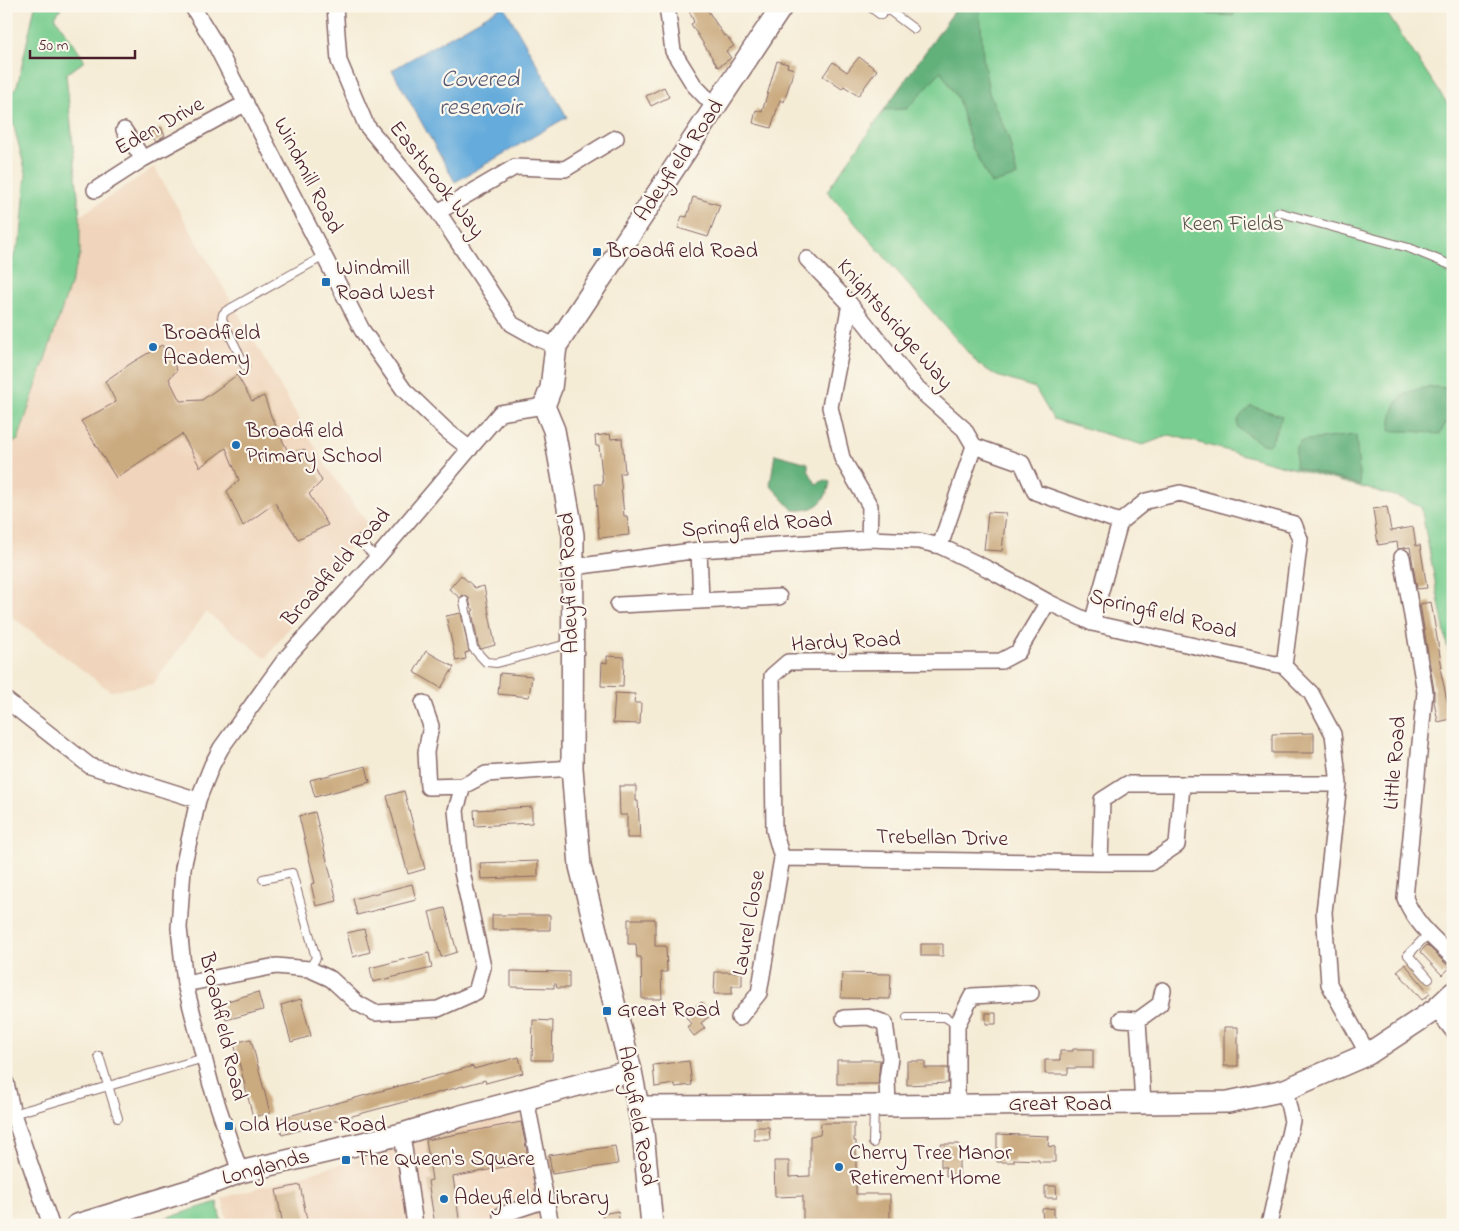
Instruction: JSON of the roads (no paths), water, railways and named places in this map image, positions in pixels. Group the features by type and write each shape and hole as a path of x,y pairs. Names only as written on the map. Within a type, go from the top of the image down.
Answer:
{"street":[{"name":"Windmill Road","path":"192,6 213,40 362,330 404,390 447,431 470,449"},
{"name":"Eastbrook Way","path":"334,6 339,61 366,125 438,212 512,324 556,346"},
{"path":"667,6 674,51 694,85 715,107"},
{"name":"Adeyfield Road","path":"652,1225 643,1133 631,1072 580,866 572,768 573,535 554,430 544,406 551,388 556,346 782,6"},
{"name":"Eden Drive","path":"95,190 143,159 246,103"},
{"path":"124,130 143,159"},
{"path":"438,212 515,167 565,169 616,138"},
{"name":"Knightsbridge Way","path":"807,259 850,304 915,386 964,430 974,446"},
{"path":"850,304 830,407 842,458 870,506 869,539"},
{"name":"Broadfield Road","path":"240,1172 204,1058 185,984 179,928 183,868 198,800 221,748 286,658 377,558 500,413 544,406"},
{"path":"940,546 974,446 1022,464 1035,492 1120,522"},
{"path":"1092,623 1120,522 1146,501 1180,493 1294,524 1300,539 1284,666 1311,693 1333,734 1339,784 1324,912 1330,984 1368,1054"},
{"name":"Springfield Road","path":"574,567 699,550 869,539 919,541 940,546 1092,623 1284,666"},
{"path":"699,550 701,601"},
{"name":"Little Road","path":"1402,557 1424,692 1405,898 1410,911 1428,934 1453,957"},
{"path":"618,605 779,597"},
{"name":"Hardy Road","path":"782,858 774,830 772,676 788,662 1001,661 1018,652 1048,602"},
{"path":"6,700 90,766 198,800"},
{"path":"423,703 431,726 426,752 428,788 463,786 486,774 572,768"},
{"path":"1100,863 1102,800 1127,784 1339,784"},
{"name":"Trebellan Drive","path":"782,858 1150,863 1177,845 1182,784"},
{"path":"185,984 276,966 309,969 330,979 357,1003 375,1013 438,1009 476,992 483,967 462,872 456,810 463,786"},
{"name":"Laurel Close","path":"739,1018 759,994 782,858"},
{"path":"1121,1019 1138,1020 1160,1004 1162,990"},
{"path":"957,1105 957,1025 972,996 1031,993"},
{"name":"Great Road","path":"638,1107 1228,1102 1285,1090 1368,1054 1436,1009 1453,993"},
{"path":"1436,1009 1453,1031"},
{"path":"844,1018 868,1017 885,1023 890,1058 881,1106"},
{"path":"1138,1020 1143,1104"},
{"name":"Longlands","path":"77,1225 207,1185 240,1172 402,1134 461,1116 631,1072"},
{"path":"6,1083 13,1114 51,1225"},
{"path":"1270,1225 1292,1122 1285,1090"},
{"path":"526,1099 552,1225"},
{"path":"402,1134 416,1225"},
{"path":"503,1225 501,1215 546,1200"}],"lane":[{"path":"869,6 881,15 886,8 914,28"},
{"path":"1278,212 1409,248 1453,266"},
{"path":"245,366 222,319 223,314 324,256"},
{"path":"358,540 377,558"},
{"path":"464,601 473,648 486,662 497,663 573,643"},
{"path":"263,879 292,873 316,958 309,969"},
{"path":"1428,934 1408,955 1429,979"},
{"path":"907,1017 945,1017 957,1025"},
{"path":"99,1056 118,1118"},
{"path":"13,1114 204,1058"},
{"path":"873,1143 881,1106"}],"water":[{"name":"Covered reservoir","path":"503,6 567,117 455,182 392,70"}],"place":[{"name":"Broadfield Road","path":"597,252"},
{"name":"Windmill Road West","path":"326,282"},
{"name":"Broadfield Academy","path":"153,347"},
{"name":"Broadfield Primary School","path":"236,445"},
{"name":"Great Road","path":"607,1011"},
{"name":"Old House Road","path":"229,1126"},
{"name":"The Queen's Square","path":"346,1160"},
{"name":"Cherry Tree Manor Retirement Home","path":"839,1167"},
{"name":"Adeyfield Library","path":"444,1199"}],"park label":[{"name":"Keen Fields","path":"1233,225"}]}
